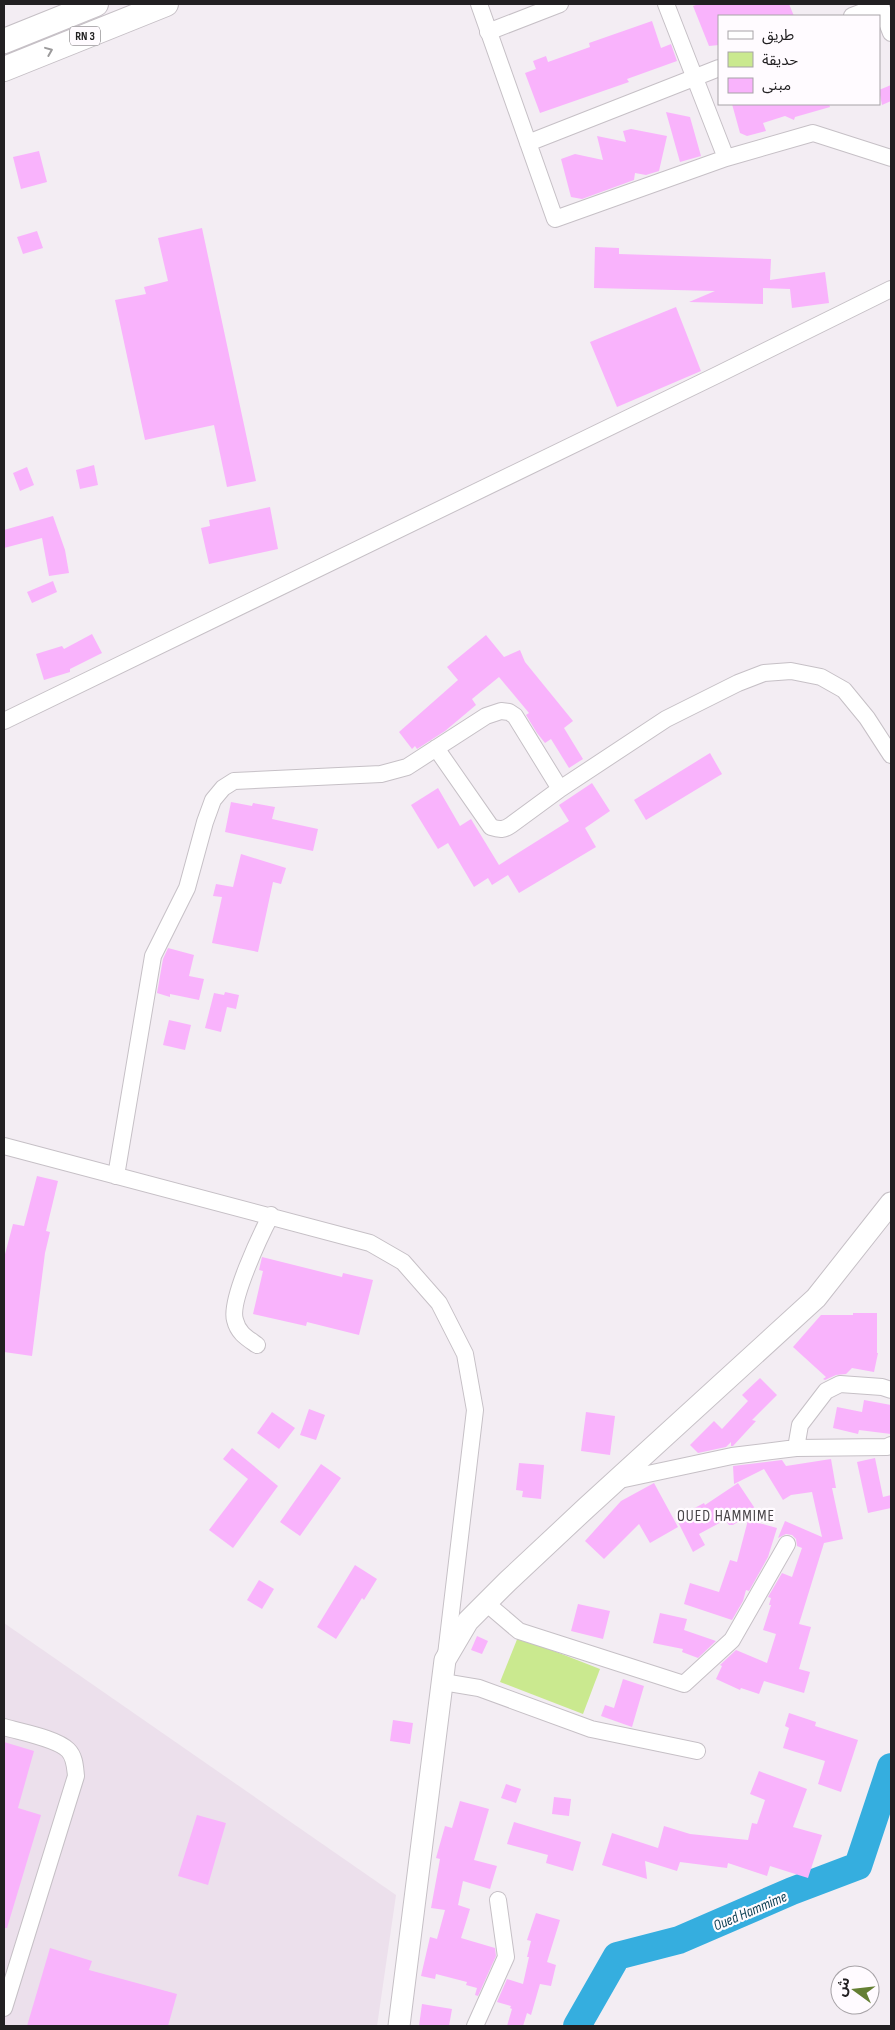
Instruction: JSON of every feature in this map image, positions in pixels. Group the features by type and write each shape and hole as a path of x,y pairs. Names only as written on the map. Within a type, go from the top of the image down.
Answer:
{"highway":[{"name":"RN 3","path":"4,41 96,4"},
{"name":"RN 3","path":"4,69 166,4"}],"main road":[{"path":"398,2026 445,1660 468,1621 615,1481 816,1298 891,1203"}],"street":[{"path":"479,4 555,219 726,158 813,133 891,158"},
{"path":"488,32 560,4"},
{"path":"666,4 726,158"},
{"path":"854,15 880,4 891,33"},
{"path":"528,143 718,68"},
{"path":"4,722 717,376 891,288"},
{"path":"436,748 491,827 498,830 505,829 560,789 666,719 738,683 764,673 792,671 822,677 844,690 867,718 891,755"},
{"path":"116,1176 153,956 187,888 205,822 213,800 223,788 234,781 381,774 407,767 486,716 501,711 509,712 515,716 560,789"},
{"path":"4,1146 272,1215 370,1243 403,1262 439,1303 465,1354 475,1410 445,1660"},
{"path":"257,1345 242,1335 234,1319 236,1301 260,1236 272,1215"},
{"path":"796,1448 800,1424 826,1391 840,1384 882,1387 891,1390"},
{"path":"615,1481 732,1456 796,1448 887,1447 891,1445"},
{"path":"486,1603 520,1631 684,1684 732,1640 787,1544"},
{"path":"443,1682 479,1688 590,1729 697,1751"},
{"path":"4,1727 55,1742 68,1750 75,1762 76,1776 4,2008"},
{"path":"475,2026 506,1957 498,1900"}],"shaded area":[{"path":"4,1623 396,1895 377,2026 4,2026"}],"green space":[{"path":"518,1637 600,1669 583,1714 500,1682"}],"building":[{"path":"699,4 789,4 794,15 718,15 718,45 709,46 693,6"},
{"path":"652,21 661,48 671,44 677,61 627,79 629,82 540,113 525,73 536,69 533,61 546,56 548,62 590,47 589,43"},
{"path":"891,85 891,101 882,105 880,90"},
{"path":"732,105 829,105 830,107 795,117 794,120 785,116 763,123 766,131 747,136 740,133"},
{"path":"666,112 690,117 701,156 680,162"},
{"path":"631,129 667,136 659,171 646,175 635,173 634,180 582,199 571,197 561,159 575,154 603,160 597,136 626,142 623,131"},
{"path":"39,151 47,182 21,189 13,157"},
{"path":"202,228 256,481 227,487 214,425 145,440 115,300 146,294 144,287 168,281 158,238"},
{"path":"37,231 43,248 23,254 17,237"},
{"path":"595,247 619,248 619,254 771,259 770,280 825,272 829,303 792,308 790,289 763,288 763,304 689,302 715,291 594,288"},
{"path":"676,307 701,371 617,407 590,342"},
{"path":"94,465 98,485 80,489 76,470"},
{"path":"27,467 34,485 20,491 13,473"},
{"path":"270,507 278,549 209,564 201,528 210,526 209,520"},
{"path":"53,516 65,550 69,573 49,576 42,538 4,548 4,530"},
{"path":"53,581 57,592 32,603 27,592"},
{"path":"92,634 102,653 70,669 70,672 44,680 36,654 62,646 64,649"},
{"path":"486,635 504,657 520,650 525,662 573,721 564,728 583,759 569,768 551,739 545,743 537,733 526,715 529,713 499,677 472,699 476,705 445,731 417,749 415,746 412,749 399,732 458,680 447,667"},
{"path":"710,753 722,774 646,820 634,800"},
{"path":"592,783 610,811 585,828 596,847 519,893 508,875 492,885 488,878 474,887 448,843 438,849 411,805 438,788 460,826 471,819 499,865 569,821 559,805"},
{"path":"231,802 252,806 253,803 275,807 272,819 318,829 313,851 225,832"},
{"path":"241,854 286,868 281,884 273,882 258,952 212,943 222,897 213,896 216,884 233,887"},
{"path":"168,948 194,955 189,976 204,979 199,1000 170,994 170,997 157,993 163,959"},
{"path":"225,992 239,995 236,1009 227,1007 221,1032 205,1028 214,993 224,995"},
{"path":"169,1020 191,1025 185,1050 163,1045"},
{"path":"37,1176 58,1181 46,1231 50,1232 45,1253 32,1356 4,1352 4,1258 13,1224 24,1226"},
{"path":"262,1257 342,1277 343,1273 373,1280 359,1335 307,1322 306,1326 253,1314 263,1271 259,1270"},
{"path":"853,1313 877,1313 878,1353 874,1372 852,1368 846,1374 836,1375 825,1380 823,1379 826,1377 793,1347 821,1315 853,1315"},
{"path":"760,1378 777,1395 752,1420 756,1421 733,1446 731,1446 731,1442 726,1447 698,1453 690,1445 714,1421 722,1429 748,1401 742,1395"},
{"path":"864,1400 891,1405 891,1434 859,1430 858,1434 833,1428 837,1407 862,1412"},
{"path":"309,1409 325,1415 316,1440 300,1435"},
{"path":"272,1412 295,1428 279,1449 257,1433"},
{"path":"586,1412 615,1416 610,1455 581,1451"},
{"path":"232,1448 278,1486 233,1548 209,1530 248,1479 223,1459"},
{"path":"875,1458 883,1497 891,1495 891,1508 868,1513 857,1462"},
{"path":"831,1459 836,1488 832,1488 843,1539 824,1543 799,1624 811,1627 799,1669 810,1672 804,1693 764,1681 759,1694 741,1688 740,1690 716,1679 722,1666 720,1665 736,1650 767,1663 776,1634 763,1630 771,1605 769,1605 771,1598 768,1597 782,1573 792,1577 802,1548 797,1546 796,1539 792,1535 786,1534 778,1538 785,1521 822,1537 812,1492 791,1495 783,1500 764,1469 734,1484 733,1466 782,1460 786,1466"},
{"path":"519,1463 544,1465 541,1499 522,1497 523,1491 516,1490"},
{"path":"321,1464 341,1478 300,1536 280,1522"},
{"path":"654,1483 678,1527 650,1543 639,1524 604,1559 585,1541 621,1501"},
{"path":"738,1483 756,1510 733,1525 729,1525 725,1520 699,1534 705,1545 693,1552 676,1518 704,1503 705,1505"},
{"path":"748,1520 777,1528 768,1557 749,1591 746,1590 743,1601 732,1620 684,1604 690,1583 719,1592 730,1560 737,1562"},
{"path":"355,1565 377,1579 364,1600 362,1598 336,1639 317,1627"},
{"path":"259,1580 274,1589 262,1609 247,1600"},
{"path":"578,1604 610,1611 603,1639 571,1631"},
{"path":"660,1613 687,1619 684,1630 716,1641 698,1658 682,1652 683,1649 653,1643"},
{"path":"477,1636 488,1641 482,1654 471,1650"},
{"path":"623,1679 644,1686 632,1727 601,1716 605,1705 614,1708"},
{"path":"789,1713 816,1722 815,1726 858,1740 841,1792 818,1784 825,1761 783,1748 789,1728 785,1726"},
{"path":"393,1720 413,1723 410,1744 390,1741"},
{"path":"4,1742 34,1751 18,1808 41,1815 7,1928 4,1928"},
{"path":"759,1771 807,1789 793,1827 822,1835 808,1878 770,1866 767,1876 728,1863 727,1868 680,1862 677,1871 645,1861 647,1879 602,1865 612,1833 658,1848 664,1826 690,1834 748,1840 752,1823 757,1824 765,1800 750,1794"},
{"path":"506,1784 521,1789 516,1803 501,1798"},
{"path":"554,1797 571,1799 569,1816 552,1814"},
{"path":"460,1801 489,1809 474,1860 497,1866 490,1889 463,1881 458,1905 470,1909 461,1938 495,1948 496,1956 478,1996 475,1995 477,1988 466,1985 467,1982 436,1974 435,1979 421,1976 430,1937 437,1939 445,1910 431,1908 440,1859 436,1858 445,1826 452,1828"},
{"path":"197,1815 226,1823 208,1885 178,1876"},
{"path":"514,1822 581,1842 573,1871 546,1863 548,1855 507,1844"},
{"path":"536,1913 560,1920 547,1962 556,1965 551,1986 540,1984 531,2015 527,2013 523,2026 507,2026 512,2009 510,2008 511,2006 497,2002 507,1979 523,1984 531,1941 527,1940"},
{"path":"50,1948 92,1961 89,1970 177,1994 168,2026 27,2026"},
{"path":"422,2004 452,2009 449,2026 419,2026"}],"waterway":[{"name":"Oued Hammime","path":"577,2026 617,1956 679,1940 792,1891 858,1866 891,1767"}],"district":[{"name":"OUED HAMMIME","path":"726,1515"}]}
